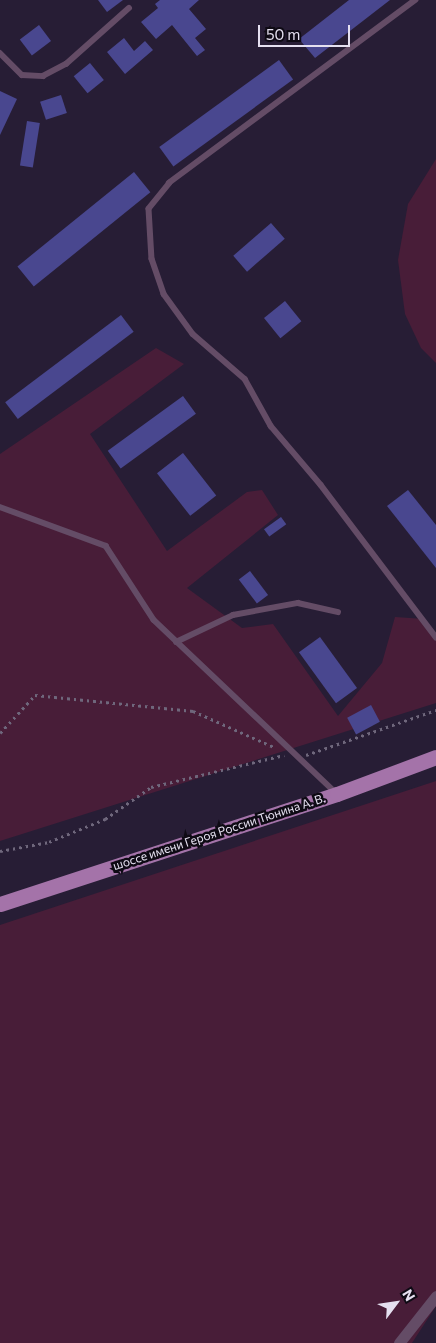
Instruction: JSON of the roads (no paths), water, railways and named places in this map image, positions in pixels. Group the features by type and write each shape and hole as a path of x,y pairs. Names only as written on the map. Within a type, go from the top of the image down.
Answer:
{"main road":[{"name":"шоссе имени Героя России Тюнина А. В.","path":"0,904 337,794 436,757"}],"street":[{"path":"399,1343 436,1296"}],"lane":[{"path":"416,0 170,183 149,209 152,259 164,294 193,334 245,379 272,426 321,485 436,638"},
{"path":"0,53 22,75 43,76 66,64 129,8"},
{"path":"0,507 106,546 154,620 337,794"},
{"path":"176,642 233,615 298,603 338,612"}]}
